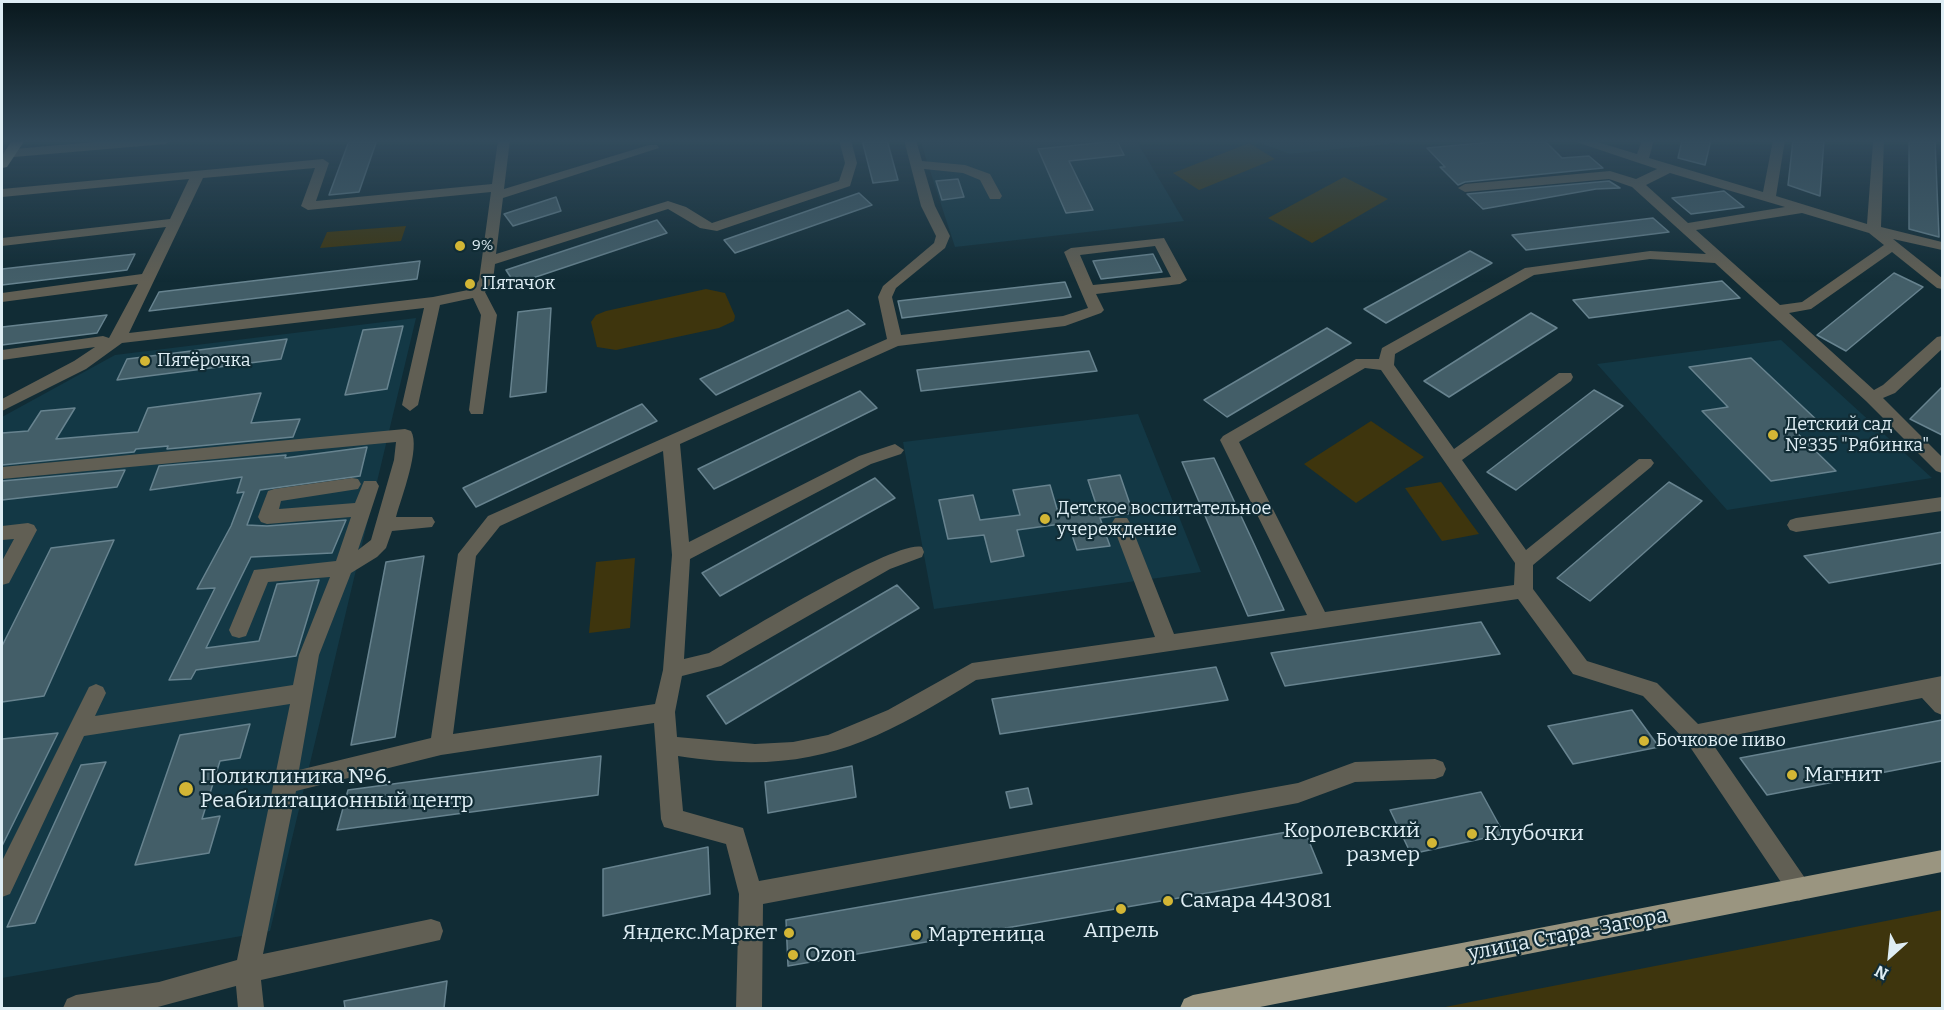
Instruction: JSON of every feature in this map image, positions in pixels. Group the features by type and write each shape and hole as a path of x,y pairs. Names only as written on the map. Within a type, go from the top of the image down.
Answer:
{"main road":[{"name":"улица Стара-Загора","path":"1193,1008 1942,861"}],"street":[{"path":"2,193 66,187"},
{"path":"2,406 80,365 110,340 147,279 192,187"},
{"path":"315,187 308,206 498,191 512,187"},
{"path":"2,355 433,302 478,292 486,280 498,187"},
{"path":"489,261 668,205 684,209 694,222 712,228 834,187"},
{"path":"895,341 885,297 890,286 940,245 943,236 928,206 924,187"},
{"path":"990,187 995,196"},
{"path":"1465,188 1475,187"},
{"path":"1641,187 1872,397 1942,467"},
{"path":"1739,187 1874,230 1942,246"},
{"path":"1769,196 1771,187"},
{"path":"1874,230 1876,187"},
{"path":"1686,227 1803,209"},
{"path":"2,242 176,222"},
{"path":"1874,230 1942,285"},
{"path":"441,745 467,554 494,521 895,341 1065,321 1096,310 1071,252 1159,241 1180,280 1088,290"},
{"path":"1778,310 1806,306 1893,245"},
{"path":"1722,260 1650,255 1530,271 1388,352 1386,365 1524,562 1523,591 1580,668 1650,689 1694,734 1799,889"},
{"path":"2,297 147,279"},
{"path":"477,410 489,315 478,292"},
{"path":"239,630 261,575 343,568 370,552 379,543 403,460 408,420 433,302"},
{"path":"1872,397 1889,389 1942,341"},
{"path":"1320,621 1229,440 1362,363 1386,365"},
{"path":"1452,459 1565,377"},
{"path":"2,473 408,420"},
{"path":"671,441 681,555 673,670 664,712 672,819 735,836 751,894 749,1008"},
{"path":"681,555 866,460 896,450"},
{"path":"1524,562 1645,464"},
{"path":"251,1008 247,970 286,783 309,655 363,509 361,485 274,496 267,517 363,509"},
{"path":"1796,525 1942,504"},
{"path":"384,525 426,522"},
{"path":"1121,523 1167,643"},
{"path":"2,533 28,530 2,578"},
{"path":"673,670 714,660 883,564 915,552"},
{"path":"666,745 709,753 764,754 815,749 871,730 912,710 972,672 1523,591"},
{"path":"1694,734 1934,686 1942,706"},
{"path":"2,886 96,693"},
{"path":"77,728 302,693"},
{"path":"286,783 441,745 664,712"},
{"path":"751,894 1298,794 1355,772 1435,769"},
{"path":"76,1008 159,995 247,970 431,931"}],"shaded area":[{"path":"935,187 1164,187 1184,221 955,247"},
{"path":"1325,187 1364,187 1388,199 1312,243 1268,218"},
{"path":"406,226 401,241 320,248 327,232"},
{"path":"706,289 725,293 735,316 734,321 719,328 616,350 597,347 591,322 596,315"},
{"path":"416,318 270,931 2,978 2,417 115,355"},
{"name":"Детский сад №335 \"Рябинка\"","path":"1781,340 1932,478 1727,510 1597,364"},
{"path":"1138,414 1201,572 934,609 903,442"},
{"path":"1371,421 1424,457 1356,503 1304,464"},
{"path":"1441,482 1479,534 1442,541 1405,488"},
{"path":"635,558 630,628 589,633 596,562"},
{"path":"1942,910 1942,1008 1440,1008"}],"building":[{"path":"332,187 361,187 359,192 329,195"},
{"path":"938,187 961,187 964,197 942,200"},
{"path":"1055,187 1082,187 1093,210 1066,213"},
{"path":"1542,187 1620,188 1596,189 1483,209 1467,194"},
{"path":"1794,187 1821,187 1820,196"},
{"path":"1909,187 1937,187 1939,237 1909,229"},
{"path":"1724,191 1744,207 1691,214 1672,198"},
{"path":"859,193 872,205 735,253 724,240"},
{"path":"556,197 561,211 513,226 504,214"},
{"path":"1653,218 1669,232 1526,250 1512,235"},
{"path":"657,220 667,233 515,284 506,270"},
{"path":"1470,251 1492,263 1386,323 1364,309"},
{"path":"135,254 127,270 2,285 2,269"},
{"path":"1153,254 1162,272 1101,279 1093,261"},
{"path":"420,261 417,279 149,311 159,292"},
{"path":"1894,273 1923,287 1846,351 1817,335"},
{"path":"1722,281 1740,298 1589,318 1573,300"},
{"path":"1065,282 1071,297 902,318 898,301"},
{"path":"551,308 546,392 510,397 518,312"},
{"path":"848,310 865,324 716,395 700,379"},
{"path":"1531,313 1557,328 1449,397 1424,381"},
{"path":"107,315 97,333 2,345 2,327"},
{"path":"403,326 387,389 345,395 363,330"},
{"path":"1327,328 1351,343 1227,417 1204,400"},
{"path":"287,339 281,359 117,380 127,359"},
{"path":"1089,351 1097,371 921,391 917,370"},
{"path":"1751,358 1821,424 1792,428 1836,471 1771,481 1702,411 1728,407 1689,367"},
{"path":"1942,387 1942,435 1910,419"},
{"path":"1594,390 1623,406 1516,490 1487,472"},
{"path":"860,391 877,408 714,489 698,469"},
{"path":"261,393 251,423 300,419 293,437 167,449 168,446 136,449 134,452 2,465 2,433 28,431 41,411 75,408 56,439 138,432 148,408"},
{"path":"642,404 657,421 476,507 463,488"},
{"path":"367,447 360,476 260,490 247,525 267,526 346,520 332,553 251,557 206,648 259,641 277,584 319,580 296,656 196,670 191,679 169,680 215,588 197,589 231,526 244,492 237,493 242,477 150,490 159,466 286,455 285,458"},
{"path":"1214,458 1284,610 1248,616 1182,462"},
{"path":"125,470 117,487 2,500 2,481"},
{"name":"Детское воспитательное учереждение","path":"1120,475 1133,513 1100,518 1110,546 1077,550 1068,523 1017,530 1024,556 991,562 984,535 948,539 939,500 973,495 980,520 1020,515 1013,490 1050,485 1057,509 1096,504 1088,480"},
{"path":"875,478 895,498 720,596 702,573"},
{"path":"1669,482 1702,501 1590,601 1557,578"},
{"path":"1942,532 1942,563 1829,583 1804,556"},
{"path":"114,540 44,696 2,702 2,646 51,548"},
{"path":"424,556 395,737 351,745 386,562"},
{"path":"897,585 919,608 726,724 707,696"},
{"path":"1481,622 1500,654 1285,686 1271,653"},
{"path":"1216,667 1228,700 1000,734 992,699"},
{"path":"1632,710 1659,747 1573,764 1548,726"},
{"path":"1942,720 1942,761 1767,795 1740,758"},
{"name":"Поликлиника №6. Реабилитационный центр","path":"250,724 240,758 220,761 202,819 220,816 209,853 135,865 180,735"},
{"path":"58,733 2,846 2,739"},
{"path":"601,756 598,795 337,830 348,790"},
{"path":"106,762 35,923 7,927 81,765"},
{"path":"852,766 856,797 768,813 765,782"},
{"path":"1028,788 1032,804 1010,808 1006,792"},
{"path":"1481,792 1504,834 1411,854 1390,810"},
{"path":"1304,829 1322,873 788,966 786,920"},
{"path":"708,847 710,894 603,916 603,869"},
{"path":"447,981 444,1008 345,1008 344,1001"}],"place":[{"name":"9%","path":"460,246"},
{"name":"Пятачок","path":"470,284"},
{"name":"Пятёрочка","path":"145,361"},
{"name":"Детский сад №335 \"Рябинка\"","path":"1773,435"},
{"name":"Детское воспитательное учереждение","path":"1045,519"},
{"name":"Бочковое пиво","path":"1644,741"},
{"name":"Магнит","path":"1792,775"},
{"name":"Поликлиника №6. Реабилитационный центр","path":"186,789"},
{"name":"Клубочки","path":"1472,834"},
{"name":"Королевский размер","path":"1432,843"},
{"name":"Самара 443081","path":"1168,901"},
{"name":"Апрель","path":"1121,909"},
{"name":"Яндекс.Маркет","path":"789,933"},
{"name":"Мартеница","path":"916,935"},
{"name":"Ozon","path":"793,955"}]}
